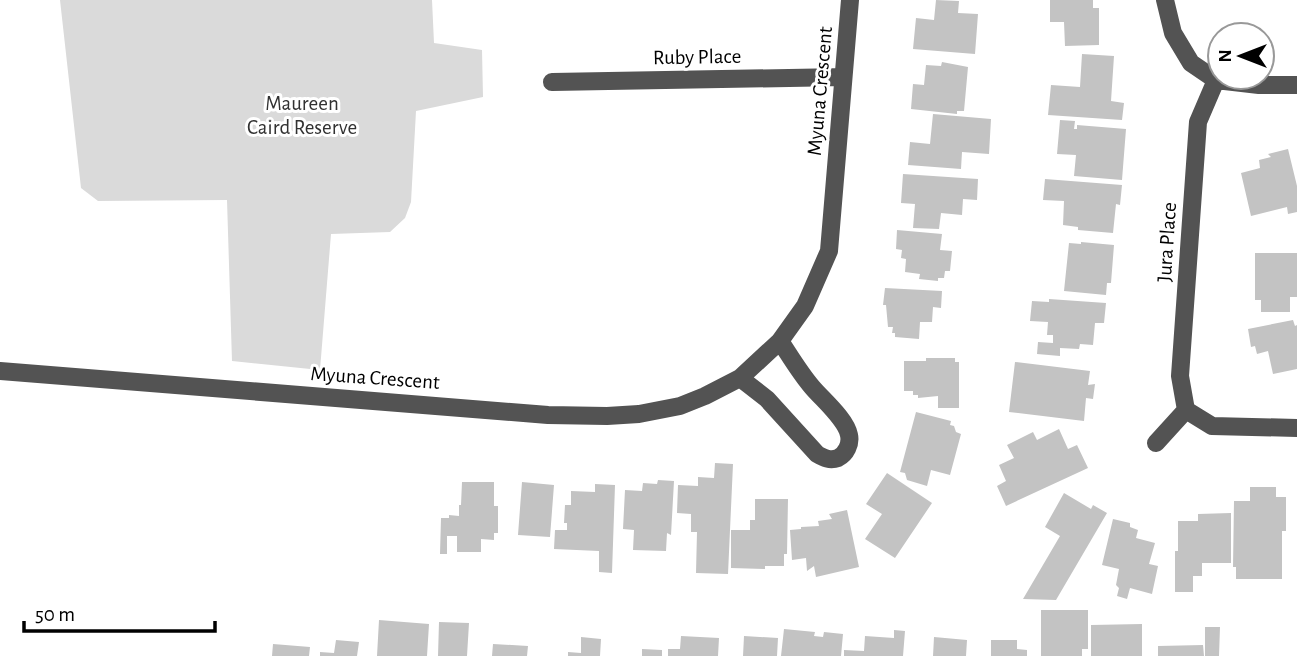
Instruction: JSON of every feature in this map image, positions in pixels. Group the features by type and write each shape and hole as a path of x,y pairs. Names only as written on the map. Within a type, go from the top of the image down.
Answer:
{"street":[{"name":"Myuna Crescent","path":"0,372 548,415 639,414 680,406 705,396 740,378 780,341 805,306 829,251 850,0"},
{"path":"1165,0 1173,33 1191,63 1206,73"},
{"name":"Ruby Place","path":"552,82 843,77"},
{"path":"1276,85 1297,85"},
{"name":"Jura Place","path":"1186,410 1180,376 1198,122 1211,91"},
{"path":"740,378 767,399 817,454 827,460 845,454 850,444 849,433 810,385 780,341"},
{"path":"1156,443 1186,410 1212,426 1297,428"}],"green space":[{"name":"Maureen Caird Reserve","path":"60,0 432,0 434,43 482,50 483,97 416,111 411,202 405,218 390,232 331,234 320,370 232,361 227,200 98,201 81,188"}],"building":[{"path":"936,0 959,1 958,13 978,14 975,54 913,49 916,18 934,20"},
{"path":"1050,0 1093,0 1093,8 1099,8 1099,45 1065,46 1064,22 1050,22"},
{"path":"1082,54 1114,56 1111,101 1124,103 1122,120 1048,115 1051,85 1080,87"},
{"path":"942,62 968,67 964,111 957,111 957,114 911,109 913,84 924,85 926,65 941,66"},
{"path":"933,114 991,119 989,154 962,152 961,169 908,165 910,142 930,144"},
{"path":"1060,120 1075,121 1074,129 1077,129 1077,125 1126,129 1122,180 1074,176 1076,155 1057,154"},
{"path":"1288,149 1297,186 1297,212 1288,214 1287,207 1251,216 1241,173 1260,168 1259,160 1271,157 1268,154"},
{"path":"903,174 978,179 977,200 963,199 962,215 941,213 939,229 913,228 915,204 901,203"},
{"path":"1045,179 1122,185 1120,205 1116,204 1113,233 1078,230 1078,227 1063,225 1064,201 1043,200"},
{"path":"897,230 942,234 940,250 952,251 950,271 945,271 944,278 938,278 938,281 919,279 920,274 905,272 906,259 901,258 902,250 896,249"},
{"path":"1069,243 1114,245 1111,283 1107,283 1106,295 1064,291"},
{"path":"1255,253 1297,253 1297,297 1290,297 1290,312 1261,312 1261,300 1255,300"},
{"path":"885,288 942,291 941,308 933,307 932,322 920,322 919,339 895,337 895,333 892,333 893,327 888,327 886,305 883,305"},
{"path":"1049,299 1106,303 1104,323 1095,323 1093,345 1080,344 1079,349 1060,348 1060,356 1037,354 1038,342 1053,343 1053,335 1047,335 1048,322 1030,321 1032,301 1049,302"},
{"path":"1293,320 1295,326 1297,325 1297,369 1273,374 1268,351 1257,354 1255,346 1251,347 1248,329"},
{"path":"926,358 955,358 955,362 959,362 959,408 938,408 938,396 918,398 918,395 913,395 913,391 904,391 904,361 926,361"},
{"path":"1015,362 1090,371 1088,385 1095,384 1093,399 1086,398 1084,421 1009,412"},
{"path":"916,412 951,421 950,425 961,434 950,475 931,470 927,486 907,480 905,473 900,472"},
{"path":"1059,429 1068,449 1077,445 1088,468 1006,506 997,486 1006,481 999,465 1014,458 1007,445 1033,432 1037,440"},
{"path":"715,463 733,464 728,574 696,573 697,532 691,532 691,514 677,513 678,485 698,486 698,477 714,478"},
{"path":"887,473 932,503 895,558 865,539 882,514 866,504"},
{"path":"658,480 674,481 671,535 667,533 666,551 633,550 634,530 623,529 625,490 642,491 643,483 657,484"},
{"path":"462,482 494,482 494,506 498,506 498,533 494,533 494,540 481,539 481,552 457,552 457,536 447,536 447,554 440,554 441,518 459,516"},
{"path":"522,482 554,485 550,537 518,535"},
{"path":"595,484 615,485 612,573 599,572 599,551 554,549 555,530 567,530 567,523 564,523 565,505 571,505 571,491 595,492"},
{"path":"1250,487 1276,487 1276,497 1286,497 1286,531 1282,531 1282,579 1236,579 1236,567 1233,567 1234,501 1250,501"},
{"path":"1064,493 1091,509 1093,505 1107,513 1056,600 1023,599 1060,536 1045,527"},
{"path":"755,499 788,499 787,554 784,554 784,566 765,566 765,569 731,568 731,530 750,530 750,520 755,520"},
{"path":"847,510 859,567 816,577 814,566 807,571 806,558 792,560 790,530 819,526 818,521 832,519 829,514"},
{"path":"1231,513 1231,563 1202,563 1202,576 1193,576 1193,592 1175,592 1178,521 1198,521 1198,514"},
{"path":"1113,519 1130,523 1130,527 1138,530 1136,538 1155,543 1149,564 1158,566 1152,594 1130,588 1127,599 1117,596 1119,569 1102,565"},
{"path":"1041,610 1088,610 1088,649 1082,649 1082,656 1041,656"},
{"path":"379,620 429,624 427,656 377,656"},
{"path":"439,622 469,623 467,656 438,656"},
{"path":"1142,624 1142,656 1091,656 1091,625"},
{"path":"1205,627 1220,627 1219,656 1205,656"},
{"path":"784,629 815,632 814,636 823,637 824,632 843,634 841,656 781,656"},
{"path":"894,630 905,631 903,656 844,656 844,650 864,651 865,636 894,638"},
{"path":"681,636 719,638 718,656 668,656 668,649 680,649"},
{"path":"744,636 778,638 777,656 743,656"},
{"path":"581,637 601,639 600,656 568,656 568,652 581,653"},
{"path":"934,637 967,640 966,656 933,656"},
{"path":"336,640 359,642 357,656 320,656 320,652 334,653"},
{"path":"991,640 1017,640 1017,649 1027,650 1027,656 991,656"},
{"path":"273,644 310,647 309,656 272,656"},
{"path":"493,644 528,646 527,656 492,656"},
{"path":"1203,645 1204,656 1158,656 1158,646"},
{"path":"642,649 662,650 662,656 642,656"}]}
